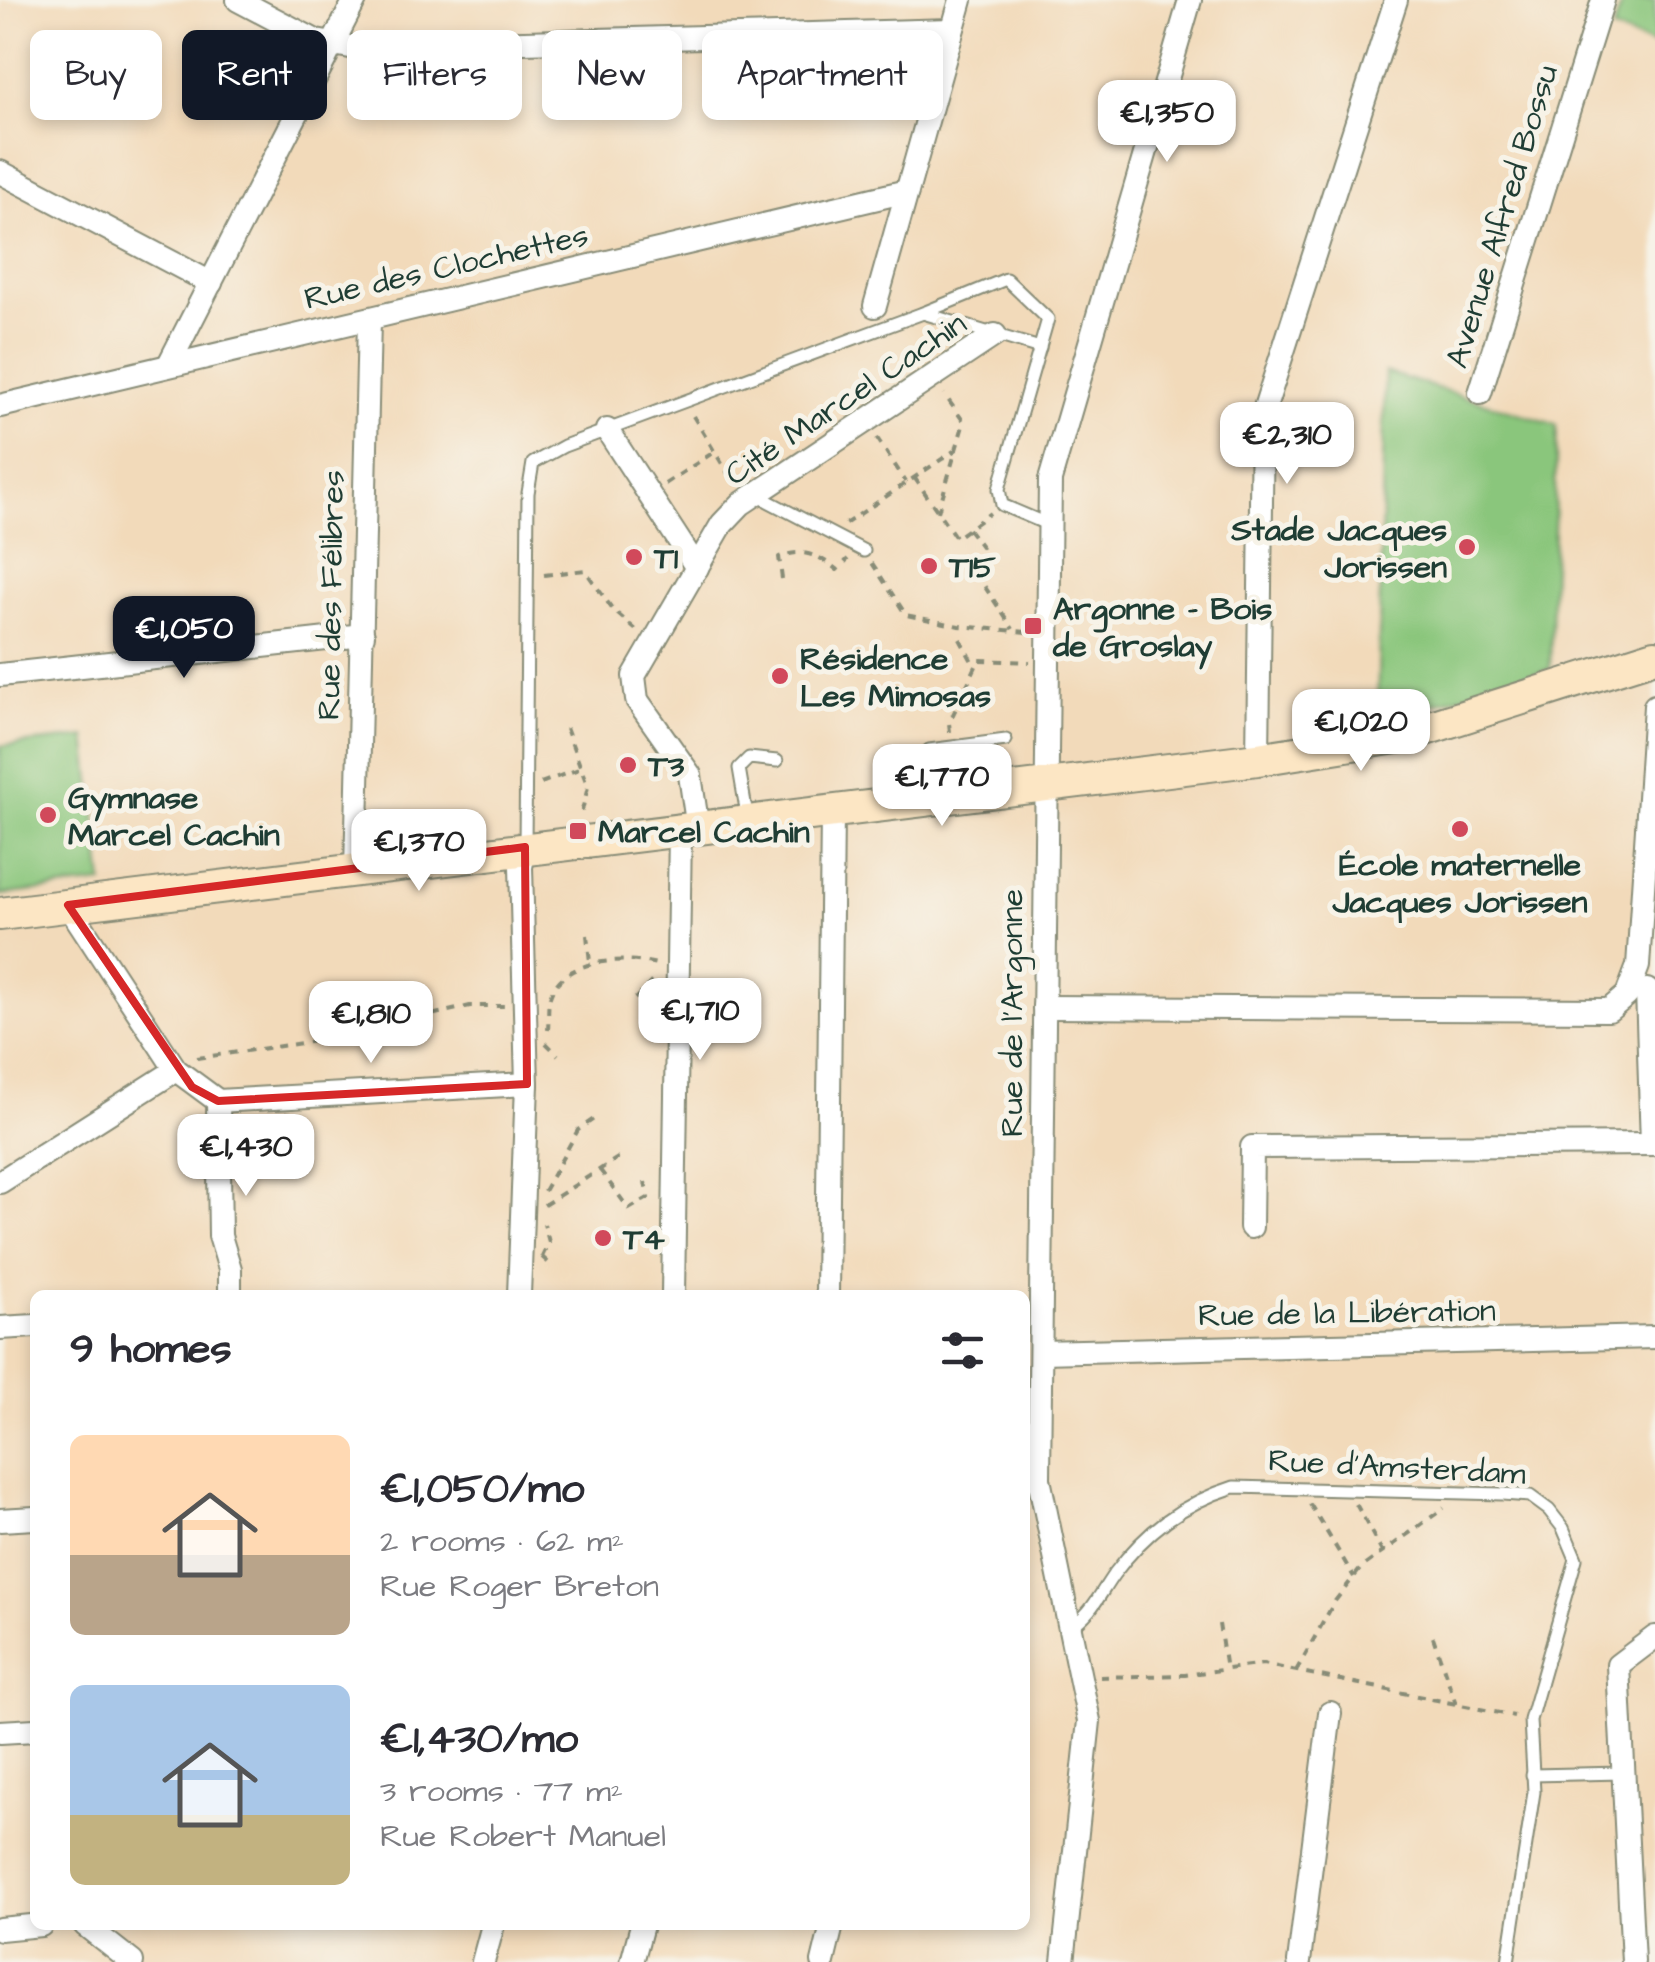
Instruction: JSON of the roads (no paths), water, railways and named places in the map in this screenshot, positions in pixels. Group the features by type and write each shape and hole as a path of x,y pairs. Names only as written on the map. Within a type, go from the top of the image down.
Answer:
{"street":[{"path":"238,0 330,46 952,30"},
{"path":"168,364 355,0"},
{"path":"876,306 961,0"},
{"name":"Rue de l'Argonne","path":"1062,1962 1090,1720 1032,1480 1042,1352 1044,785 1050,480 1089,348 1094,314 1190,0"},
{"path":"1258,759 1262,417 1396,0"},
{"name":"Avenue Alfred Bossu","path":"1480,393 1603,0"},
{"path":"0,172 210,283"},
{"name":"Rue des Clochettes","path":"0,406 908,191"},
{"name":"Rue des Félibres","path":"356,872 368,320"},
{"name":"Cité Marcel Cachin","path":"672,1290 690,775 637,700 634,676 722,524 753,497 995,335"},
{"path":"606,430 697,568"},
{"path":"0,675 363,635"},
{"path":"0,914 1258,759 1404,736 1655,656"},
{"path":"1252,1227 1252,1147 1653,1144 1641,989 1655,706"},
{"path":"828,1290 832,812"},
{"path":"519,1290 527,1084 521,867 525,847"},
{"path":"68,906 176,1070 218,1101 527,1084"},
{"path":"1044,1007 1586,1012 1609,1010 1641,989"},
{"path":"0,1182 176,1070"},
{"path":"218,1101 220,1236 230,1269 230,1290"},
{"path":"0,1328 30,1326"},
{"name":"Rue de la Libération","path":"1042,1352 1655,1337"},
{"path":"0,1520 30,1518"},
{"path":"1633,1962 1618,1665 1655,1637"},
{"path":"1299,1962 1330,1713"},
{"path":"0,1732 30,1730"},
{"path":"0,1929 30,1926"},
{"path":"92,1930 132,1962"},
{"path":"483,1962 493,1930"},
{"path":"632,1962 641,1930"},
{"path":"822,1962 831,1930"}],"lane":[{"path":"525,847 533,462 606,430 923,314 1006,279 1048,319 1000,488 1002,504 1049,525"},
{"path":"923,314 1040,348"},
{"path":"753,497 862,550"},
{"path":"936,798 929,750 1006,740"},
{"path":"748,822 739,768 749,758 777,760"},
{"name":"Rue d'Amsterdam","path":"1069,1628 1088,1616 1135,1548 1166,1518 1200,1498 1234,1487 1530,1496 1563,1528 1576,1559 1530,1720 1534,1792 1508,1962"},
{"path":"1532,1775 1624,1773"}],"place":[{"name":"Stade Jacques Jorissen","path":"1467,547"},
{"name":"T1","path":"634,557"},
{"name":"T15","path":"929,566"},
{"name":"Argonne - Bois de Groslay","path":"1033,626"},
{"name":"Résidence Les Mimosas","path":"780,676"},
{"name":"T3","path":"628,765"},
{"name":"Gymnase Marcel Cachin","path":"48,815"},
{"name":"École maternelle Jacques Jorissen","path":"1460,829"},
{"name":"Marcel Cachin","path":"578,831"},
{"name":"T4","path":"603,1238"}]}
